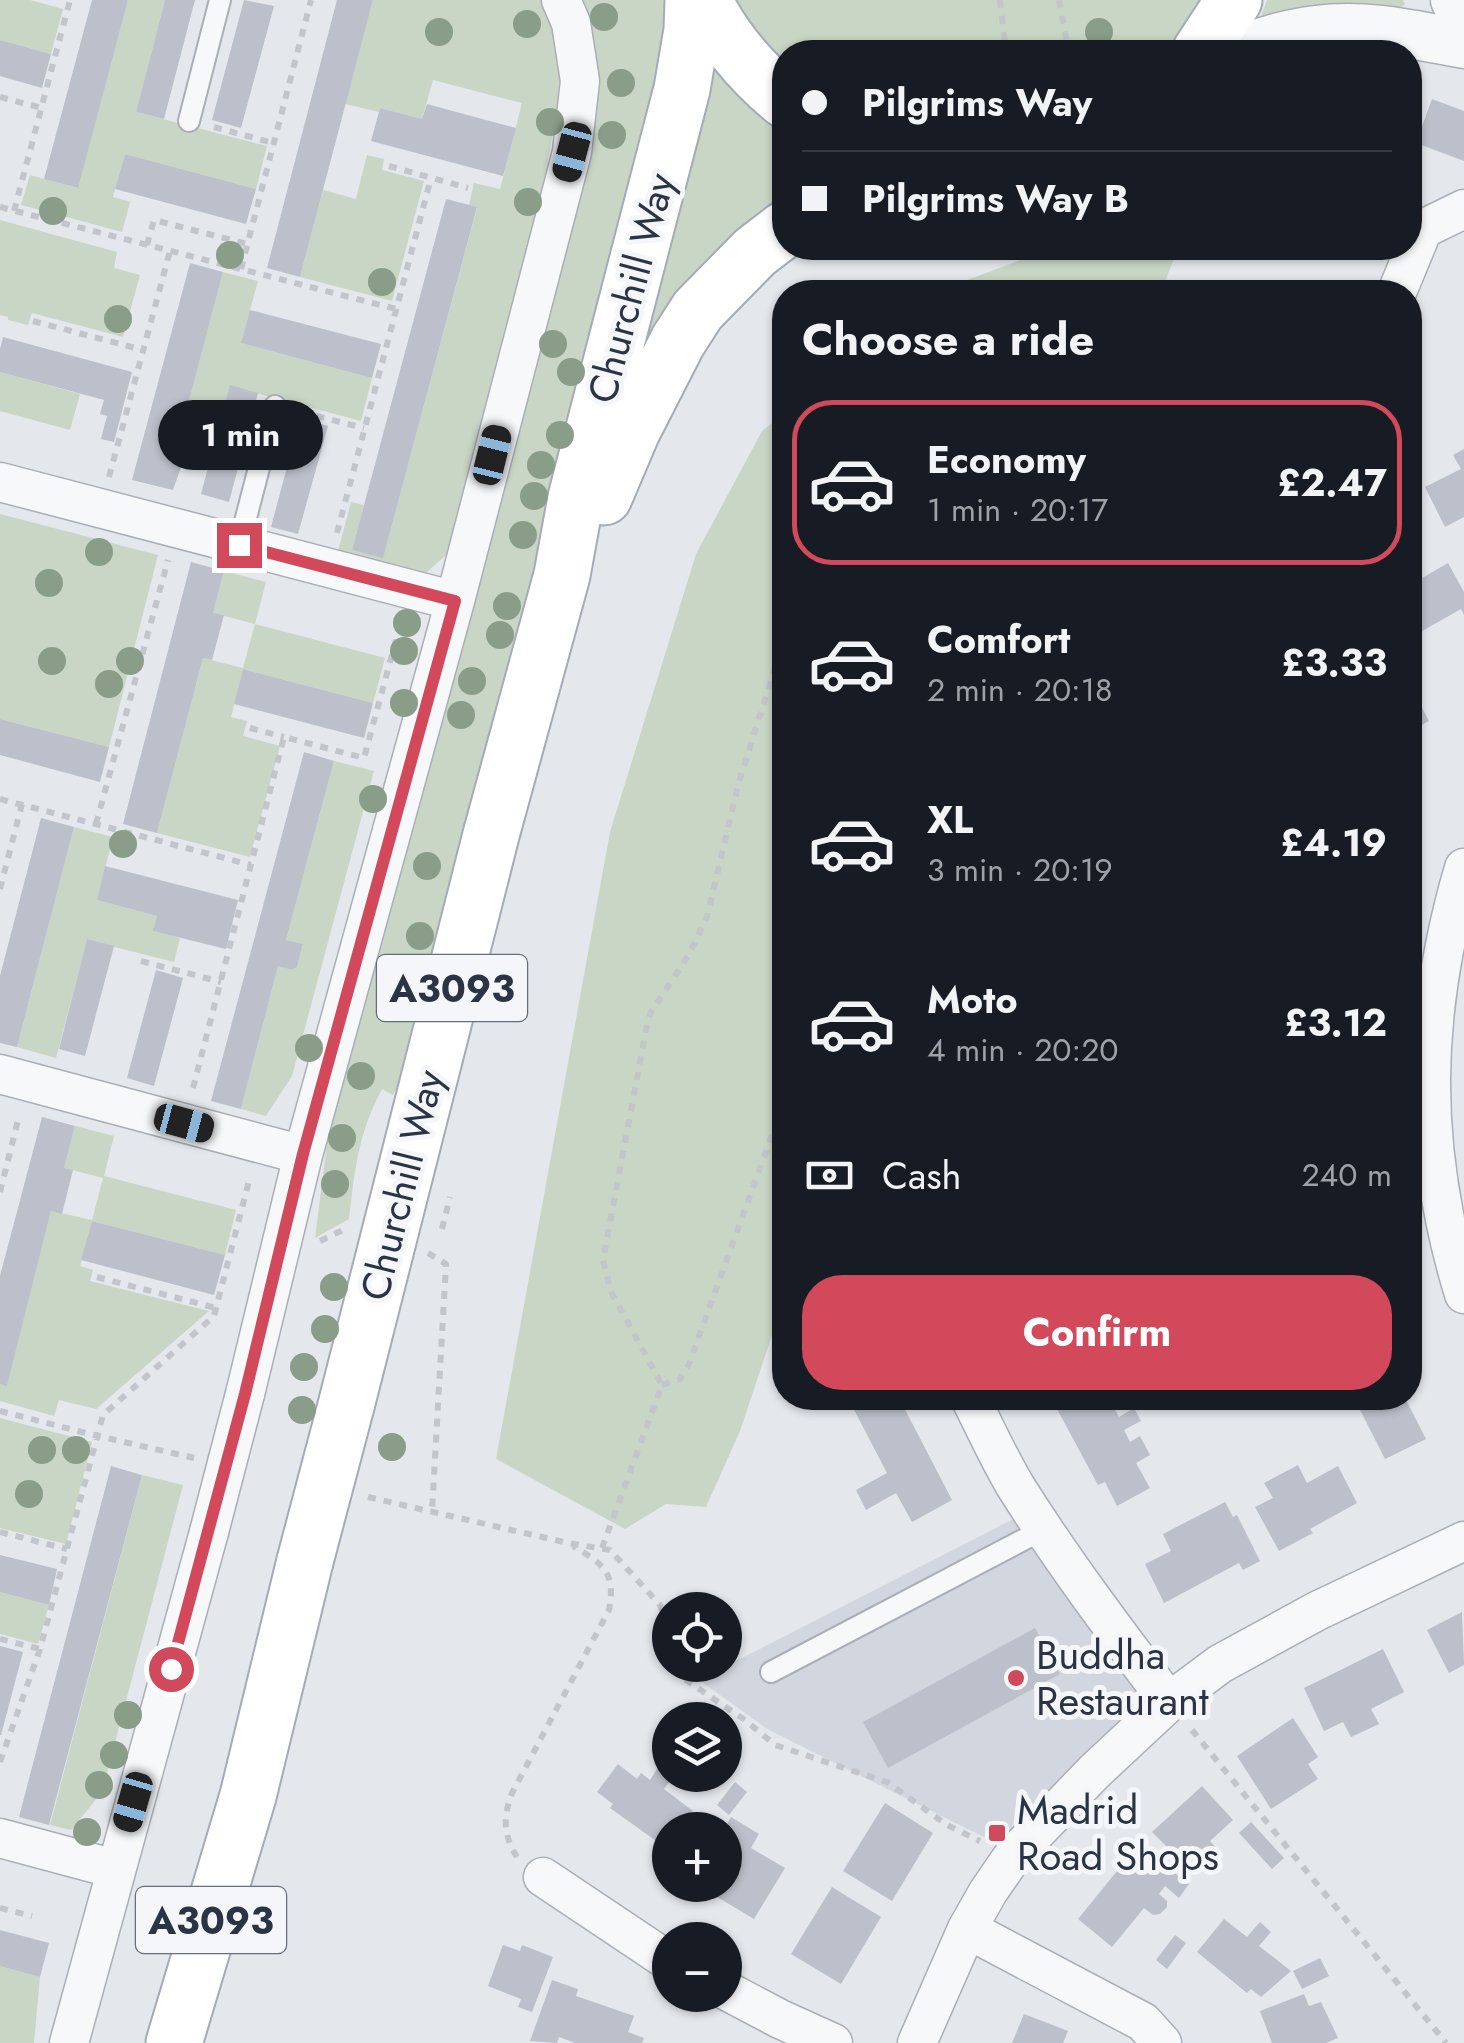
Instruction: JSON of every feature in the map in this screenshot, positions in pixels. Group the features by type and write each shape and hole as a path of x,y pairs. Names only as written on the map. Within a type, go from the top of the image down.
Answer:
{"main road":[{"name":"Churchill Way","path":"248,1796 490,835 562,574 576,498 682,89 693,0"},
{"path":"704,0 730,45 772,88"},
{"path":"1208,40 1234,0"},
{"name":"Churchill Way","path":"562,574 599,508 632,432 688,325 724,281 772,239"},
{"name":"A3093","path":"174,2043 248,1796"},
{"name":"A3093","path":"201,2043 248,1796"}],"street":[{"path":"68,2043 209,1532 303,1154 455,601 572,152 580,81 570,23 561,0"},
{"path":"1455,0 1464,5"},
{"path":"1271,40 1317,29 1373,28 1464,44"},
{"path":"1422,213 1464,209"},
{"path":"0,482 455,601"},
{"path":"1422,1019 1464,868"},
{"path":"1422,1032 1434,1161 1464,1294"},
{"path":"11,1089 184,1123 303,1154"},
{"path":"976,1410 1014,1483 1044,1529 1092,1601 1169,1702"},
{"path":"917,2043 967,1929 1012,1857 1169,1702 1220,1664 1284,1629 1464,1541"},
{"path":"0,1838 115,1869"},
{"path":"543,1877 652,1950"},
{"path":"967,1929 1143,2022 1162,2043"},
{"path":"742,1999 833,2043"}],"lane":[{"path":"188,121 220,0"},
{"path":"239,545 275,406"},
{"path":"771,1672 1044,1529"}],"path":[{"path":"14,211 70,0"},
{"path":"241,270 311,0"},
{"path":"1000,0 1005,40"},
{"path":"1059,0 1067,40"},
{"path":"0,97 42,108"},
{"path":"188,121 274,143"},
{"path":"389,166 468,188"},
{"path":"328,568 431,178"},
{"path":"0,207 396,309"},
{"path":"147,245 154,220 247,244"},
{"path":"100,508 170,251"},
{"path":"33,321 143,350"},
{"path":"275,406 364,428"},
{"path":"96,824 177,528"},
{"path":"250,728 364,758 409,590"},
{"path":"602,1548 662,1385 611,1292 603,1260 647,1026 650,1014 688,956 706,917 738,785 772,677"},
{"path":"184,1123 284,738"},
{"path":"0,799 251,865"},
{"path":"0,889 22,804"},
{"path":"141,961 220,982"},
{"path":"0,1192 11,1089"},
{"path":"662,1385 680,1379 688,1364 772,1134"},
{"path":"0,1762 40,1649 103,1415 214,1316 259,1143"},
{"path":"97,1277 216,1308"},
{"path":"0,1410 182,1455"},
{"path":"432,1512 610,1550 652,1597"},
{"path":"0,1532 67,1549"},
{"path":"543,1877 517,1857 504,1830 506,1810 609,1610 612,1593 611,1578 592,1558 568,1542"},
{"path":"0,1639 40,1649"},
{"path":"689,1682 776,1745 888,1782 947,1825 1012,1857"},
{"path":"1169,1702 1446,2043"},
{"path":"0,1908 32,1916"}],"shaded area":[{"path":"1031,1510 1169,1702 1016,1853 769,1730 742,1711 742,1702 730,1702 702,1682 742,1682 742,1658"}],"green space":[{"path":"0,0 30,0 63,9 51,54 0,40"},
{"path":"128,0 165,0 136,112 267,146 256,189 125,154 113,197 130,202 122,232 21,205 30,175 77,188"},
{"path":"373,0 543,0 553,23 561,67 558,107 535,226 456,546 417,581 337,555 351,502 364,505 352,550 383,557 477,208 469,205 474,183 500,189 522,103 433,80 422,119 345,104"},
{"path":"579,0 670,0 671,19 418,1053 393,1095 382,1089 374,1105 359,1152 349,1219 315,1238 329,1127 576,191"},
{"path":"735,0 1208,0 1180,40 772,40 772,50"},
{"path":"1267,0 1403,0 1405,4 1401,9 1260,19"},
{"path":"712,60 772,117 772,221 631,367"},
{"path":"367,155 384,159 382,170 424,181 392,301 300,277 323,190 356,199"},
{"path":"0,220 117,252 114,268 140,275 123,337 32,313 28,325 0,315"},
{"path":"1021,260 1173,260 1166,280 967,280"},
{"path":"223,272 258,281 241,343 372,378 361,421 230,386 211,456 177,447"},
{"path":"0,372 80,394 70,430 0,411"},
{"path":"772,423 772,1335 740,1431 706,1507 666,1504 625,1529 496,1459 610,832 696,554 762,431"},
{"path":"0,514 158,555 109,747 0,719"},
{"path":"224,571 266,582 255,624 213,613"},
{"path":"255,624 385,658 373,703 243,669 231,717 247,721 243,736 280,746 250,857 157,833 203,658 243,668"},
{"path":"334,761 374,771 292,1076 266,1116 241,1109 278,966 292,970 297,967 303,945 286,940"},
{"path":"74,827 113,837 97,900 157,916 154,931 180,938 174,962 87,940 56,1058 17,1047"},
{"path":"75,1126 114,1136 104,1176 236,1210 225,1255 92,1221 80,1266 93,1270 90,1281 209,1311 96,1409 59,1400 54,1416 0,1401 0,1384 7,1385 51,1211 92,1220 103,1178 64,1168"},
{"path":"0,1418 92,1442 66,1544 0,1528"},
{"path":"142,1475 183,1485 102,1792 71,1830 50,1825"},
{"path":"0,1592 49,1605 38,1644 0,1634"},
{"path":"0,1966 40,1977 34,2043 0,2043"}],"building":[{"path":"92,0 128,0 78,188 44,179"},
{"path":"165,0 195,0 164,119 136,112"},
{"path":"244,0 274,6 241,128 212,120"},
{"path":"337,0 373,0 300,277 267,268"},
{"path":"0,40 51,54 42,88 0,76"},
{"path":"1432,99 1464,111 1464,161 1422,145 1422,126"},
{"path":"427,104 516,128 503,176 371,141 380,108 422,119"},
{"path":"125,154 256,189 246,224 115,189"},
{"path":"446,199 477,207 383,558 352,550"},
{"path":"190,263 223,272 177,447 187,450 173,490 132,480"},
{"path":"250,310 381,344 372,378 241,343"},
{"path":"3,337 132,372 114,442 101,439 107,416 100,414 104,400 0,372"},
{"path":"230,385 258,393 229,502 201,494"},
{"path":"300,418 328,426 298,534 271,527"},
{"path":"1464,449 1464,517 1445,527 1425,487 1461,469 1453,455"},
{"path":"191,562 224,571 213,613 224,615 212,660 203,658 157,833 123,824"},
{"path":"1448,563 1464,592 1464,615 1461,609 1422,631 1422,578"},
{"path":"243,669 373,703 364,738 234,704"},
{"path":"0,719 109,747 100,782 0,755"},
{"path":"304,752 334,761 286,940 303,944 297,967 292,970 278,966 241,1109 211,1101"},
{"path":"41,818 74,827 17,1047 0,1043 0,976"},
{"path":"105,866 238,900 226,949 153,931 157,916 97,900"},
{"path":"87,939 114,946 85,1056 59,1049"},
{"path":"156,970 183,978 154,1086 127,1078"},
{"path":"42,1117 75,1126 64,1168 73,1170 62,1214 51,1211 7,1386 0,1384 0,1276"},
{"path":"92,1221 225,1255 214,1295 81,1260"},
{"path":"854,1410 905,1410 952,1500 912,1522 896,1493 866,1510 856,1490 887,1473"},
{"path":"1058,1410 1115,1410 1119,1417 1135,1410 1141,1421 1124,1430 1130,1442 1140,1436 1150,1455 1136,1463 1150,1488 1117,1506 1105,1482 1098,1485"},
{"path":"1360,1410 1411,1410 1426,1439 1385,1459"},
{"path":"1298,1465 1307,1483 1338,1466 1357,1503 1279,1551 1255,1507 1273,1498 1264,1483"},
{"path":"111,1466 142,1475 49,1825 19,1817"},
{"path":"1225,1502 1233,1517 1237,1515 1260,1561 1243,1570 1239,1563 1164,1603 1145,1564 1171,1551 1163,1534"},
{"path":"0,1555 57,1569 49,1605 0,1592"},
{"path":"1462,1612 1464,1665 1449,1673 1427,1630"},
{"path":"1035,1628 1060,1674 888,1768 863,1722"},
{"path":"0,1646 23,1652 1,1735 0,1735"},
{"path":"1383,1649 1404,1692 1371,1709 1379,1724 1351,1737 1343,1722 1324,1731 1304,1688"},
{"path":"1293,1718 1318,1757 1308,1764 1318,1779 1271,1809 1237,1756"},
{"path":"618,1764 637,1779 641,1773 650,1780 652,1777 652,1792 668,1792 693,1811 652,1812 652,1838 610,1808 613,1804 597,1792"},
{"path":"1202,1786 1233,1820 1210,1841 1219,1851 1202,1868 1192,1857 1184,1864 1152,1832"},
{"path":"742,1788 747,1792 731,1812 717,1805 727,1792 742,1792"},
{"path":"885,1803 933,1833 892,1901 843,1871"},
{"path":"1251,1822 1284,1858 1272,1869 1239,1833"},
{"path":"742,1824 759,1834 751,1848 785,1868 754,1919 726,1902 742,1902"},
{"path":"1139,1844 1189,1884 1179,1898 1165,1886 1159,1894 1167,1901 1167,1907 1153,1915 1144,1908 1112,1947 1078,1919"},
{"path":"832,1887 881,1917 841,1984 791,1954"},
{"path":"1224,1919 1247,1937 1260,1922 1271,1932 1259,1946 1291,1971 1261,1997 1251,1989 1247,1993 1197,1952"},
{"path":"0,1930 49,1943 40,1977 0,1966"},
{"path":"1175,1935 1186,1943 1167,1969 1156,1960"},
{"path":"503,1945 520,1951 522,1945 553,1957 532,2012 518,2007 521,1999 488,1986"},
{"path":"1320,1958 1329,1976 1302,1989 1293,1971"},
{"path":"552,1980 578,1989 576,1996 634,2016 628,2032 644,2038 642,2043 575,2043 559,2037 557,2043 530,2041"},
{"path":"1304,1994 1309,2006 1321,2002 1338,2038 1326,2043 1272,2043 1260,2011"},
{"path":"1024,2014 1068,2031 1063,2043 1012,2043"}],"place":[{"name":"Buddha Restaurant","path":"1016,1678"},
{"name":"Madrid Road Shops","path":"997,1833"}],"route":[{"path":"171,1669 245,1394 303,1154 455,601 239,545"}]}
